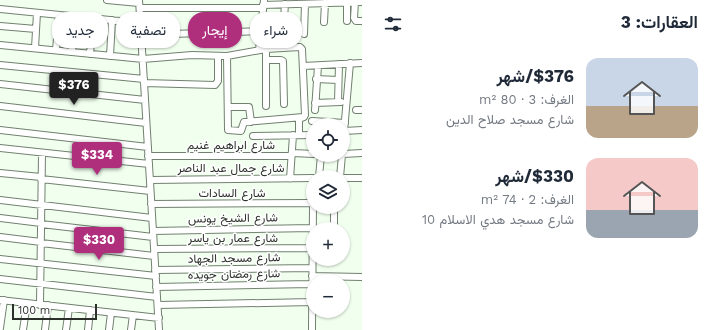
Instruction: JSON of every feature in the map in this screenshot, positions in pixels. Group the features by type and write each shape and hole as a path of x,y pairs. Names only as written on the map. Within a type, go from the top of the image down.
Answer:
{"street":[{"path":"107,0 139,4 305,4 362,2"},
{"path":"347,2 347,21"},
{"path":"355,2 354,19 356,21 362,21"},
{"path":"324,22 325,3"},
{"path":"284,12 285,4"},
{"path":"302,33 304,33 305,4"},
{"path":"0,9 52,14"},
{"path":"35,48 37,13"},
{"path":"108,20 116,20"},
{"path":"110,56 112,20"},
{"path":"0,26 36,29"},
{"path":"180,34 250,33"},
{"path":"0,45 143,59 177,56 227,56 266,49 300,47 302,49 303,66 304,117"},
{"path":"72,48 72,52"},
{"path":"90,48 90,54"},
{"path":"142,48 156,287 160,330"},
{"path":"266,49 266,106"},
{"path":"0,65 144,81 215,84 218,81 218,56"},
{"path":"227,56 229,131 241,131 243,123 304,117"},
{"path":"266,60 283,61 284,104"},
{"path":"345,118 350,63"},
{"path":"303,66 362,63"},
{"path":"338,102 339,64"},
{"path":"318,66 315,106 347,102"},
{"path":"316,79 338,80"},
{"path":"0,84 145,100"},
{"path":"0,106 146,123"},
{"path":"228,107 249,107 251,122"},
{"path":"290,179 292,155 299,120 304,117"},
{"path":"0,130 148,147"},
{"path":"350,132 362,130"},
{"path":"253,136 306,135"},
{"path":"0,148 149,164"},
{"path":"40,304 42,152"},
{"name":"شارع ابراهيم غنيم","path":"148,156 289,156 294,153 306,154"},
{"path":"350,154 362,153"},
{"path":"0,174 150,191"},
{"name":"شارع جمال عبد الناصر","path":"150,180 306,178"},
{"path":"350,178 362,178"},
{"path":"0,200 152,218"},
{"name":"شارع السادات","path":"151,204 306,203"},
{"name":"شارع الشيخ يونس","path":"0,218 153,234 306,228"},
{"name":"شارع عمار بن ياسر","path":"0,237 41,243 154,252 306,248"},
{"name":"شارع مسجد الجهاد","path":"0,258 40,264 156,273 312,268"},
{"path":"312,268 312,274"},
{"path":"350,277 362,277"},
{"path":"0,279 40,285 157,297"},
{"name":"شارع رمضان جويده","path":"156,287 306,284"},
{"path":"0,328 2,300 159,318"},
{"path":"158,305 306,302"},
{"path":"23,330 27,303"},
{"path":"45,330 48,305"},
{"path":"66,330 69,308"},
{"path":"88,330 90,310"},
{"path":"109,330 111,313"},
{"path":"131,330 133,315"},
{"path":"312,318 312,330"}]}
